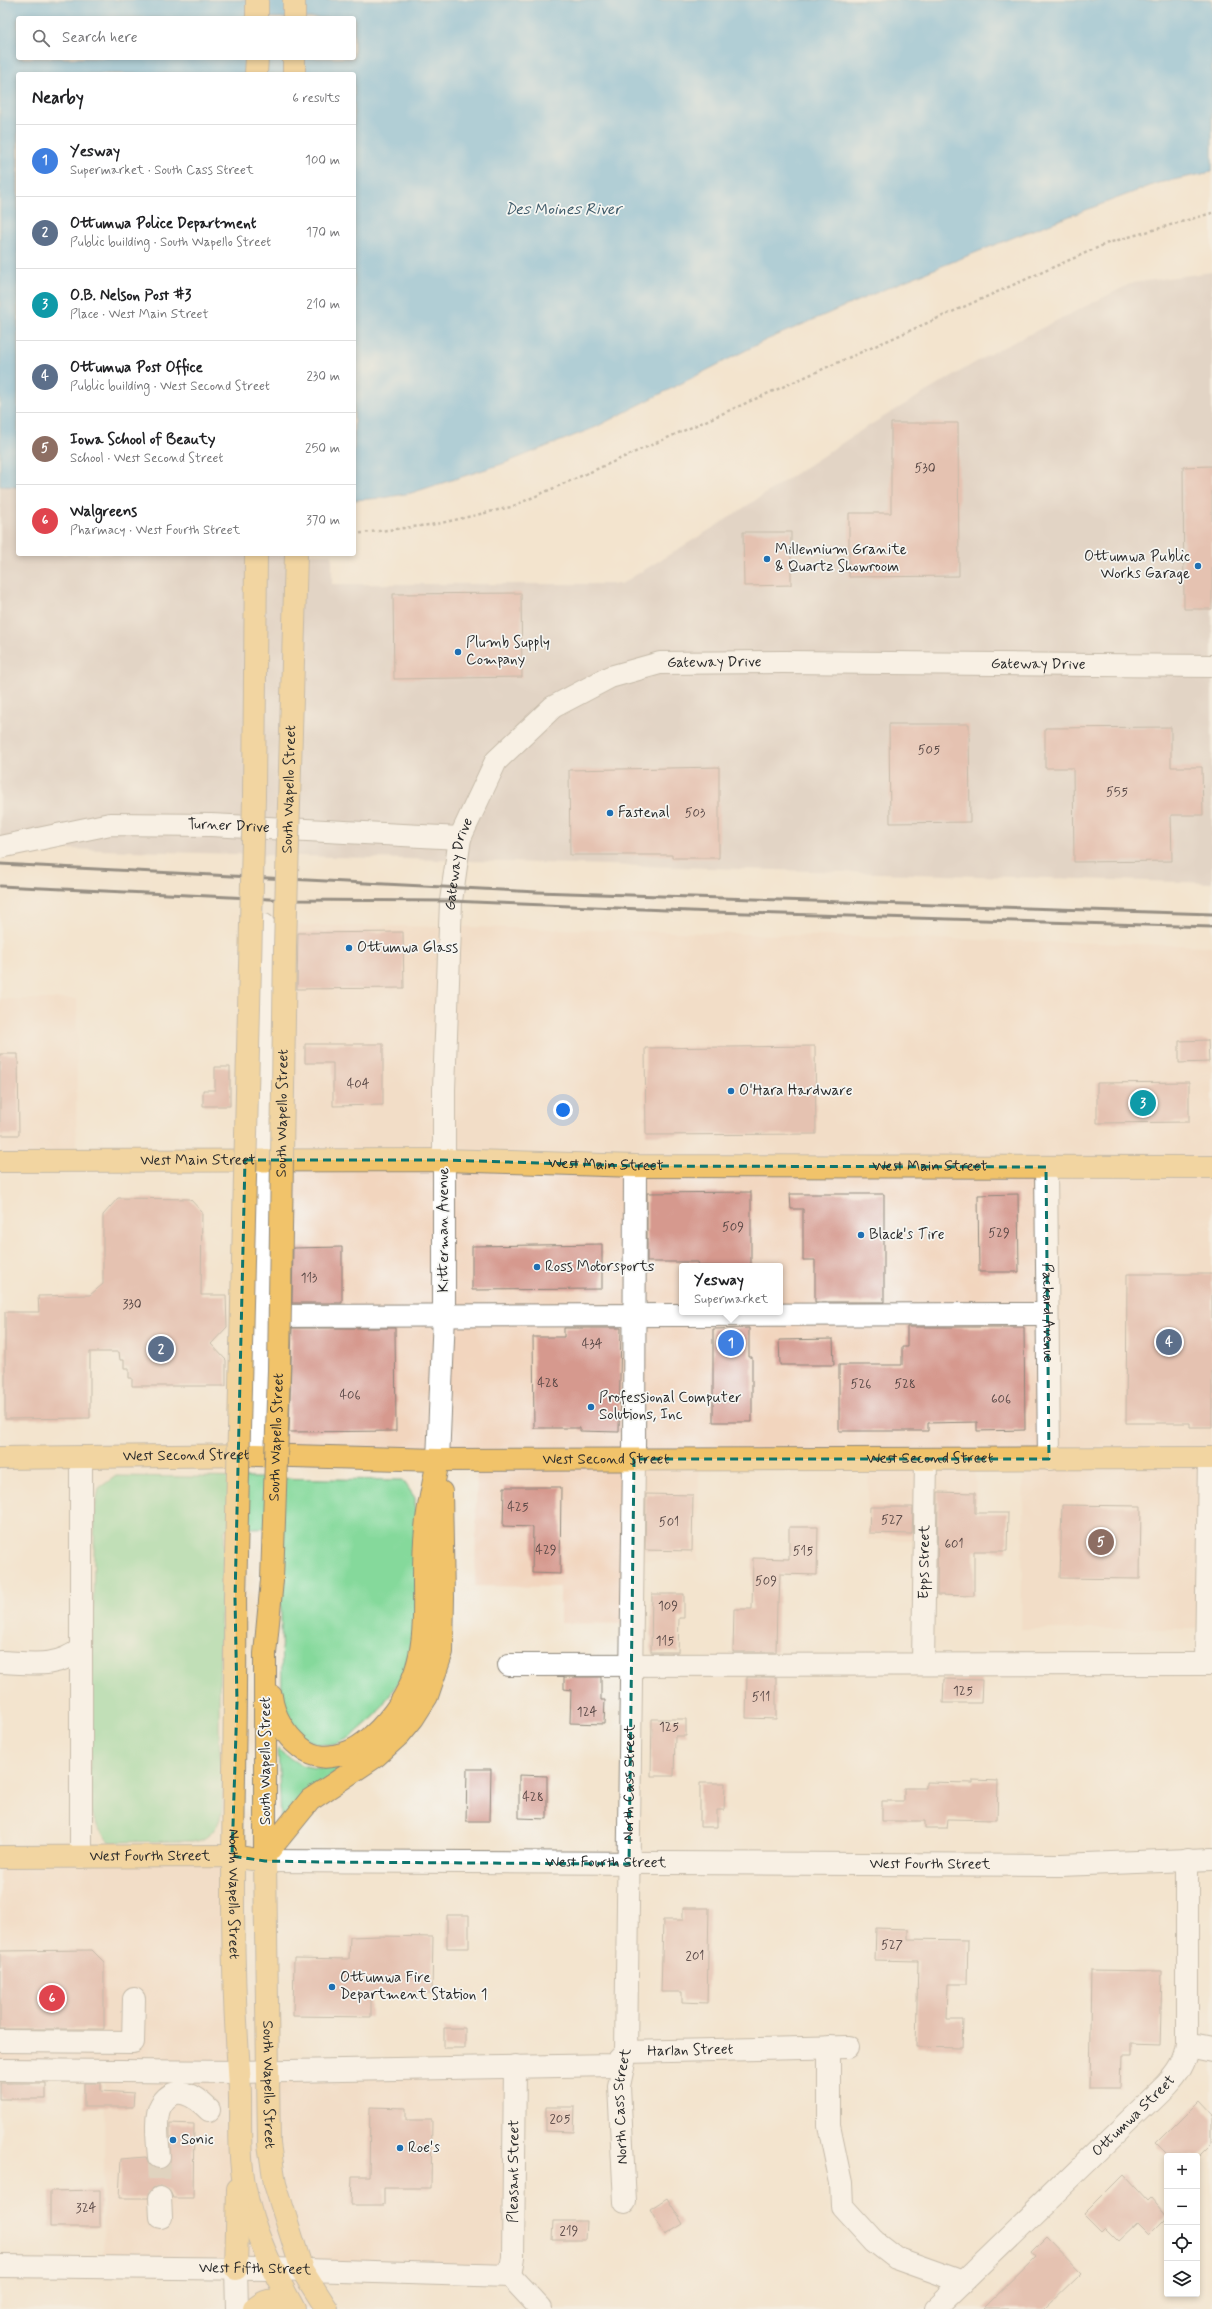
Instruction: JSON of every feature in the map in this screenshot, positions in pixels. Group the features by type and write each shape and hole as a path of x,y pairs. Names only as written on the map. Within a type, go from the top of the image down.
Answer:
{"main road":[{"path":"257,0 257,16"},
{"path":"294,0 294,16"},
{"path":"256,60 256,72"},
{"path":"294,60 294,72"},
{"name":"North Wapello Street","path":"256,556 254,796 235,1599 237,1702 232,1856 240,2132 245,2189 259,2237 272,2269 294,2309"},
{"name":"South Wapello Street","path":"296,556 285,947 279,1370 272,1580 265,1654 267,2072 269,2144 275,2184 302,2270 326,2309"},
{"name":"West Main Street","path":"0,1161 444,1160 635,1166 1212,1167"},
{"name":"West Second Street","path":"0,1458 256,1455 438,1460 1210,1458"},
{"path":"265,1654 272,1707 289,1739 307,1753 330,1758 353,1750 381,1729 401,1704 418,1668 425,1635 426,1529 438,1460"},
{"path":"265,1857 310,1800 376,1756 399,1735 413,1718 427,1696 442,1652 443,1512 438,1460"},
{"name":"West Fourth Street","path":"0,1857 265,1857"},
{"path":"236,2269 240,2132"},
{"path":"254,2309 266,2300 272,2299 282,2302 290,2309"}],"street":[{"name":"Gateway Drive","path":"448,1001 451,901 460,838 496,761 553,708 610,676 636,668 660,663 744,661 1212,666"},
{"name":"Turner Drive","path":"0,847 110,824 211,825 460,838"},
{"name":"South Wapello Street","path":"256,1455 264,925"},
{"name":"Kitterman Avenue","path":"438,1460 444,1315 444,1089 448,1001"},
{"name":"North Cass Street","path":"625,2202 619,2086 626,2052 634,1459 635,1166"},
{"name":"Packard Avenue","path":"1046,1167 1046,1314 1049,1459"},
{"path":"783,1315 1046,1314"},
{"path":"258,1316 679,1315"},
{"path":"81,1458 81,1857"},
{"path":"509,1666 1209,1664 1210,1458"},
{"name":"Epps Street","path":"923,1664 926,1459"},
{"path":"0,1662 50,1663 68,1659 81,1649"},
{"name":"West Fourth Street","path":"265,1857 628,1864 1061,1865 1212,1859"},
{"name":"Ottumwa Street","path":"935,2309 1166,2086 1186,2056 1187,1859"},
{"path":"0,2041 133,2042 134,1999"},
{"path":"1121,2126 1172,2075 1187,2044 1212,2049"},
{"name":"Harlan Street","path":"0,2070 267,2072 614,2064 626,2052 838,2047 829,2126 841,2183 842,2206 874,2241 896,2258 963,2282"},
{"name":"Pleasant Street","path":"510,2276 514,2257 515,2066"},
{"path":"159,2157 157,2123 160,2105 172,2094 184,2092 197,2098 209,2110"},
{"name":"West Fifth Street","path":"0,2266 272,2269 510,2276"},
{"path":"236,2269 237,2309"},
{"path":"510,2276 541,2309"}],"path":[{"path":"356,534 437,524 511,507 1108,243 1212,212"}],"highlighted area":[{"path":"245,1160 444,1160 635,1166 1046,1167 1049,1459 634,1459 629,1864 265,1861 232,1856 237,1702 235,1599"}],"shaded area":[{"path":"1212,272 1212,883 0,847 0,486 16,487 16,556 332,556 332,584 621,584 716,526 865,428 988,355 1132,283"},
{"path":"264,925 474,927 1212,946 1212,1629 1021,1629 1024,1459 976,1459 974,1596 930,1595 931,1540 867,1540 869,1460 699,1458 698,1561 633,1560 632,1624 560,1623 560,1587 475,1586 477,1460 256,1455"},
{"path":"0,999 77,999 76,1161 0,1161"},
{"path":"232,1856 239,2072 515,2066 510,2276 302,2270 327,2309 237,2309 236,2269 103,2267 105,2071 0,2070 0,1857"}],"green space":[{"path":"116,1476 403,1480 415,1498 416,1624 403,1675 375,1716 351,1737 334,1745 317,1744 304,1738 287,1718 282,1698 280,1527 225,1529 220,1629 219,1705 219,1741 223,1794 221,1815 216,1827 210,1834 198,1841 109,1842 98,1828 89,1809 95,1508 99,1488"},
{"path":"278,1748 298,1763 305,1766 319,1768 337,1767 338,1770 281,1821"}],"water":[{"name":"Des Moines River","path":"0,0 1212,0 1212,172 1158,183 1022,234 892,286 764,341 596,427 505,463 411,493 383,498 356,500 356,72 16,72 16,487 0,486"}],"building":[{"path":"891,423 958,423 959,576 849,577 849,513 891,513"},
{"name":"Ottumwa Public Works Garage","path":"1212,466 1212,609 1184,609 1183,467"},
{"name":"Millennium Granite & Quartz Showroom","path":"743,532 791,532 791,585 744,586"},
{"name":"Plumb Supply Company","path":"521,593 522,677 394,679 393,594"},
{"path":"889,724 969,724 970,822 890,823"},
{"path":"1171,727 1171,767 1202,767 1203,815 1171,815 1172,861 1074,862 1073,768 1045,768 1045,728"},
{"path":"719,767 719,858 672,858 672,855 570,855 569,770"},
{"name":"Ottumwa Glass","path":"403,932 404,988 297,989 298,933"},
{"path":"1208,1040 1209,1062 1179,1063 1179,1041"},
{"path":"305,1044 383,1044 383,1105 333,1106 333,1063 305,1063"},
{"name":"O'Hara Hardware","path":"815,1046 816,1134 646,1135 645,1048"},
{"path":"0,1054 18,1054 19,1135 0,1135"},
{"path":"215,1067 230,1067 230,1106 203,1106 203,1090 215,1090"},
{"path":"1189,1082 1189,1122 1097,1123 1097,1083"},
{"path":"751,1192 751,1263 647,1262 647,1193"},
{"name":"Black's Tire","path":"790,1194 884,1194 884,1302 815,1302 815,1260 803,1260 803,1209 791,1209"},
{"path":"1018,1194 1019,1272 979,1272 978,1195"},
{"path":"118,1198 190,1199 202,1212 201,1295 226,1295 227,1327 211,1344 226,1360 226,1386 132,1386 132,1378 129,1378 129,1368 124,1368 124,1360 120,1360 119,1352 90,1352 90,1418 5,1419 5,1312 39,1312 38,1296 90,1295 103,1284 103,1215"},
{"name":"Ross Motorsports","path":"602,1244 602,1289 472,1290 472,1246"},
{"path":"342,1247 342,1303 292,1303 293,1248"},
{"path":"1127,1274 1212,1274 1212,1427 1190,1427 1190,1423 1126,1423"},
{"path":"907,1327 1024,1327 1025,1430 977,1431 977,1422 928,1423 928,1431 839,1431 839,1365 902,1365 902,1347 907,1347"},
{"path":"292,1328 395,1328 396,1431 289,1432"},
{"path":"564,1328 621,1328 619,1432 580,1431 580,1428 534,1428 533,1337 564,1337"},
{"path":"749,1328 749,1357 752,1357 752,1422 713,1422 713,1329"},
{"path":"833,1339 834,1365 780,1365 779,1340"},
{"path":"504,1487 561,1487 560,1574 532,1573 533,1527 503,1526"},
{"path":"938,1492 975,1493 975,1513 1008,1513 1007,1551 974,1551 974,1596 937,1595"},
{"path":"646,1494 693,1495 692,1551 645,1550"},
{"path":"1062,1505 1141,1506 1140,1579 1060,1578"},
{"path":"870,1507 913,1507 912,1534 869,1533"},
{"path":"789,1527 818,1527 817,1575 780,1574 779,1603 777,1603 776,1652 733,1652 734,1609 752,1609 753,1558 789,1559"},
{"path":"652,1594 684,1594 684,1618 679,1618 678,1652 651,1652"},
{"path":"564,1677 601,1677 601,1700 605,1700 604,1724 570,1723 571,1690 564,1689"},
{"path":"747,1677 776,1677 776,1719 746,1718"},
{"path":"944,1679 982,1680 981,1703 943,1703"},
{"path":"652,1719 686,1719 686,1736 675,1736 674,1776 651,1776"},
{"path":"467,1769 491,1769 490,1821 466,1821"},
{"path":"519,1775 547,1776 547,1819 519,1818"},
{"path":"973,1780 998,1781 997,1820 948,1819 947,1828 925,1828 925,1821 882,1821 882,1801 904,1801 904,1788 926,1788 926,1782 973,1783"},
{"path":"700,1783 725,1783 724,1810 717,1810 717,1827 700,1827"},
{"path":"683,1908 709,1908 707,2003 682,2002 682,1992 661,1992 663,1920 683,1920"},
{"path":"447,1915 469,1915 469,1948 447,1948"},
{"path":"876,1928 908,1929 908,1939 968,1940 967,1984 948,1984 947,2020 963,2020 962,2048 916,2047 918,1961 875,1960"},
{"path":"350,1937 433,1937 432,1993 371,1993 371,2017 293,2016 294,1958 349,1959"},
{"path":"92,1950 104,1962 104,2029 0,2029 0,1951"},
{"path":"1091,1970 1162,1971 1160,2046 1130,2045 1130,2056 1121,2056 1120,2088 1089,2088"},
{"path":"444,2028 465,2028 465,2048 444,2048"},
{"path":"0,2083 46,2083 46,2099 0,2099"},
{"path":"84,2083 101,2083 101,2091 134,2093 133,2107 84,2107"},
{"path":"1198,2103 1212,2118 1212,2143 1200,2155 1200,2153 1164,2153 1156,2145"},
{"name":"Roe's","path":"370,2107 406,2108 406,2120 432,2120 431,2188 384,2188 384,2205 351,2205 352,2176 369,2176"},
{"path":"546,2107 575,2107 574,2132 546,2131"},
{"path":"170,2123 194,2124 193,2198 173,2198 170,2191 160,2186 153,2188 148,2198 119,2198 121,2159 146,2157 149,2164 160,2169 166,2167 170,2163"},
{"path":"1123,2175 1148,2202 1152,2198 1164,2212 1164,2219 1148,2235 1137,2224 1119,2241 1105,2227 1101,2231 1084,2214"},
{"path":"100,2190 100,2227 50,2227 50,2191"},
{"path":"667,2198 683,2224 665,2235 650,2209"},
{"path":"553,2221 586,2221 585,2240 552,2240"},
{"path":"1047,2237 1082,2273 1045,2309 983,2309 1035,2258 1031,2253"}],"tunnel":[{"path":"159,2157 160,2198"}],"railway":[{"path":"0,864 537,892 1212,914"},
{"path":"0,886 290,900 451,901 714,912 1212,927"}],"place":[{"name":"Millennium Granite & Quartz Showroom","path":"767,559"},
{"name":"Ottumwa Public Works Garage","path":"1198,566"},
{"name":"Plumb Supply Company","path":"458,652"},
{"name":"Fastenal","path":"610,813"},
{"name":"Ottumwa Glass","path":"349,948"},
{"name":"O'Hara Hardware","path":"731,1091"},
{"name":"O.B. Nelson Post #3","path":"1143,1103"},
{"name":"Black's Tire","path":"861,1235"},
{"name":"Ross Motorsports","path":"537,1267"},
{"name":"Ottumwa Post Office","path":"1169,1342"},
{"name":"Yesway","path":"731,1343"},
{"name":"Ottumwa Police Department","path":"161,1349"},
{"name":"Professional Computer Solutions, Inc","path":"591,1407"},
{"name":"Iowa School of Beauty","path":"1101,1542"},
{"name":"Ottumwa Fire Department Station 1","path":"332,1987"},
{"name":"Walgreens","path":"52,1998"},
{"name":"Sonic","path":"173,2140"},
{"name":"Roe's","path":"400,2148"}]}
